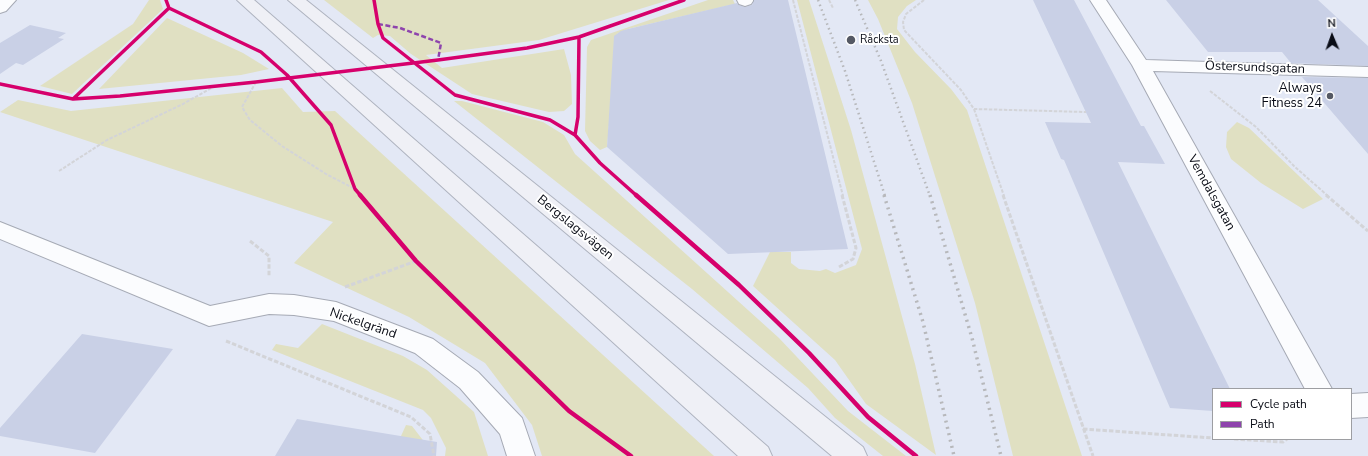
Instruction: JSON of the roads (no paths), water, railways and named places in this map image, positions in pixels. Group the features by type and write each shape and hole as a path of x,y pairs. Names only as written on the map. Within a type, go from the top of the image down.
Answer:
{"main road":[{"path":"245,0 758,456"},
{"name":"Bergslagsvägen","path":"296,0 853,456"}],"street":[{"path":"0,8 8,0"},
{"name":"Vemdalsgatan","path":"1098,0 1141,65 1318,388"},
{"name":"Östersundsgatan","path":"1141,65 1368,72"},
{"name":"Nickelgränd","path":"0,230 209,316 269,304 294,305 336,312 424,346 469,380 512,427 520,456"},
{"path":"1352,406 1368,405"}],"railway":[{"path":"818,0 845,71 885,196"},
{"path":"855,0 881,61 930,196"},
{"path":"884,195 923,322 954,456"},
{"path":"930,195 972,338 1001,456"}],"place":[{"name":"Råcksta","path":"851,40"},
{"name":"Always Fitness 24","path":"1330,96"}]}
